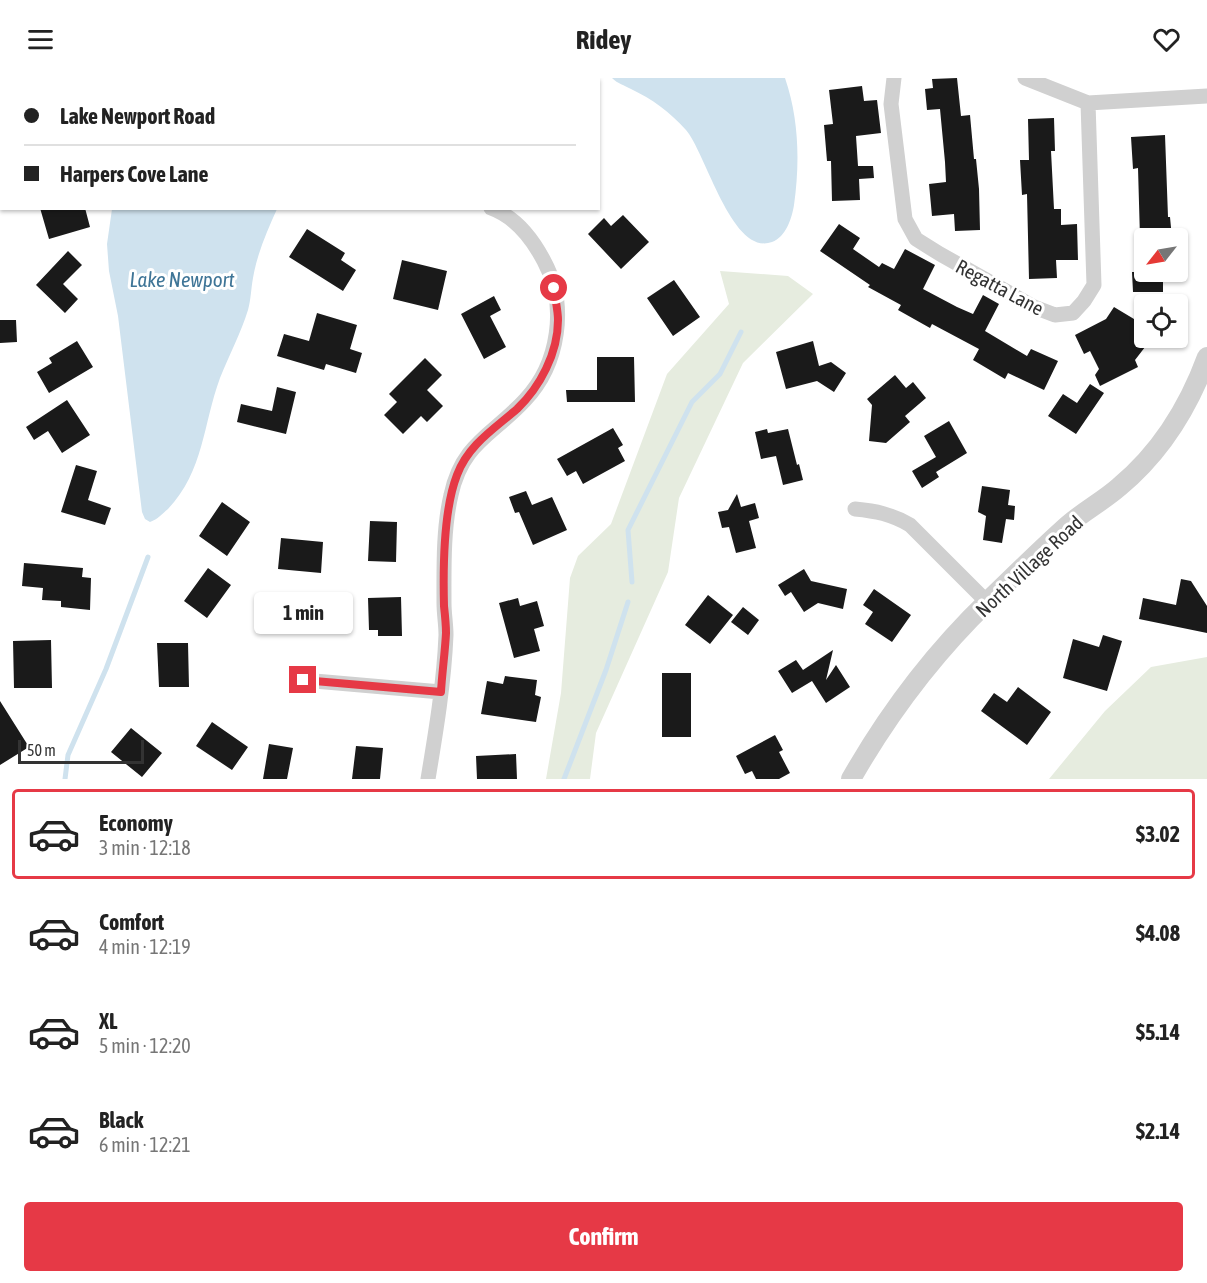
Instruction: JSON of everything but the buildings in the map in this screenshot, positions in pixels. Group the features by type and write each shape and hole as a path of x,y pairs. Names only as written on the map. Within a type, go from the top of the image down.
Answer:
{"street":[{"name":"Regatta Lane","path":"894,78 891,104 904,219 916,239 1034,307 1055,315 1073,313 1094,285 1088,103"},
{"path":"1025,78 1088,103 1207,96"},
{"path":"428,779 441,692 446,633 444,605 447,519 457,474 468,454 483,436 527,399 550,359 556,338 558,320 554,288 548,267 524,231 512,220 494,210"},
{"name":"North Village Road","path":"851,779 897,706 925,670 987,602 1070,524 1120,487 1145,461 1183,410 1200,377 1207,357"},
{"path":"855,509 879,511 895,516 910,525 987,602"},
{"path":"303,680 441,692"}],"shaded area":[{"path":"720,271 788,276 813,294 743,363 679,498 668,572 596,733 590,779 546,779 561,693 570,578 578,556 611,524 667,374 729,304"},
{"path":"1207,657 1207,779 1049,779 1105,711 1151,667"}],"water":[{"path":"612,78 785,78 796,125 797,173 792,216 781,236 772,242 758,242 744,234 732,219 686,130 660,106"},
{"name":"Lake Newport","path":"112,210 277,210 260,251 248,310 214,395 196,463 180,494 168,509 150,522 145,519 142,512 107,244"}],"waterway":[{"path":"632,582 628,530 692,402 720,374 741,332"},
{"path":"65,779 68,755 106,669 148,557"},
{"path":"564,779 606,670 628,602"}],"route":[{"path":"303,680 441,692 446,633 444,605 447,519 451,495 457,474 468,454 483,436 527,399 540,380 550,359 556,338 558,320 554,288"}]}
